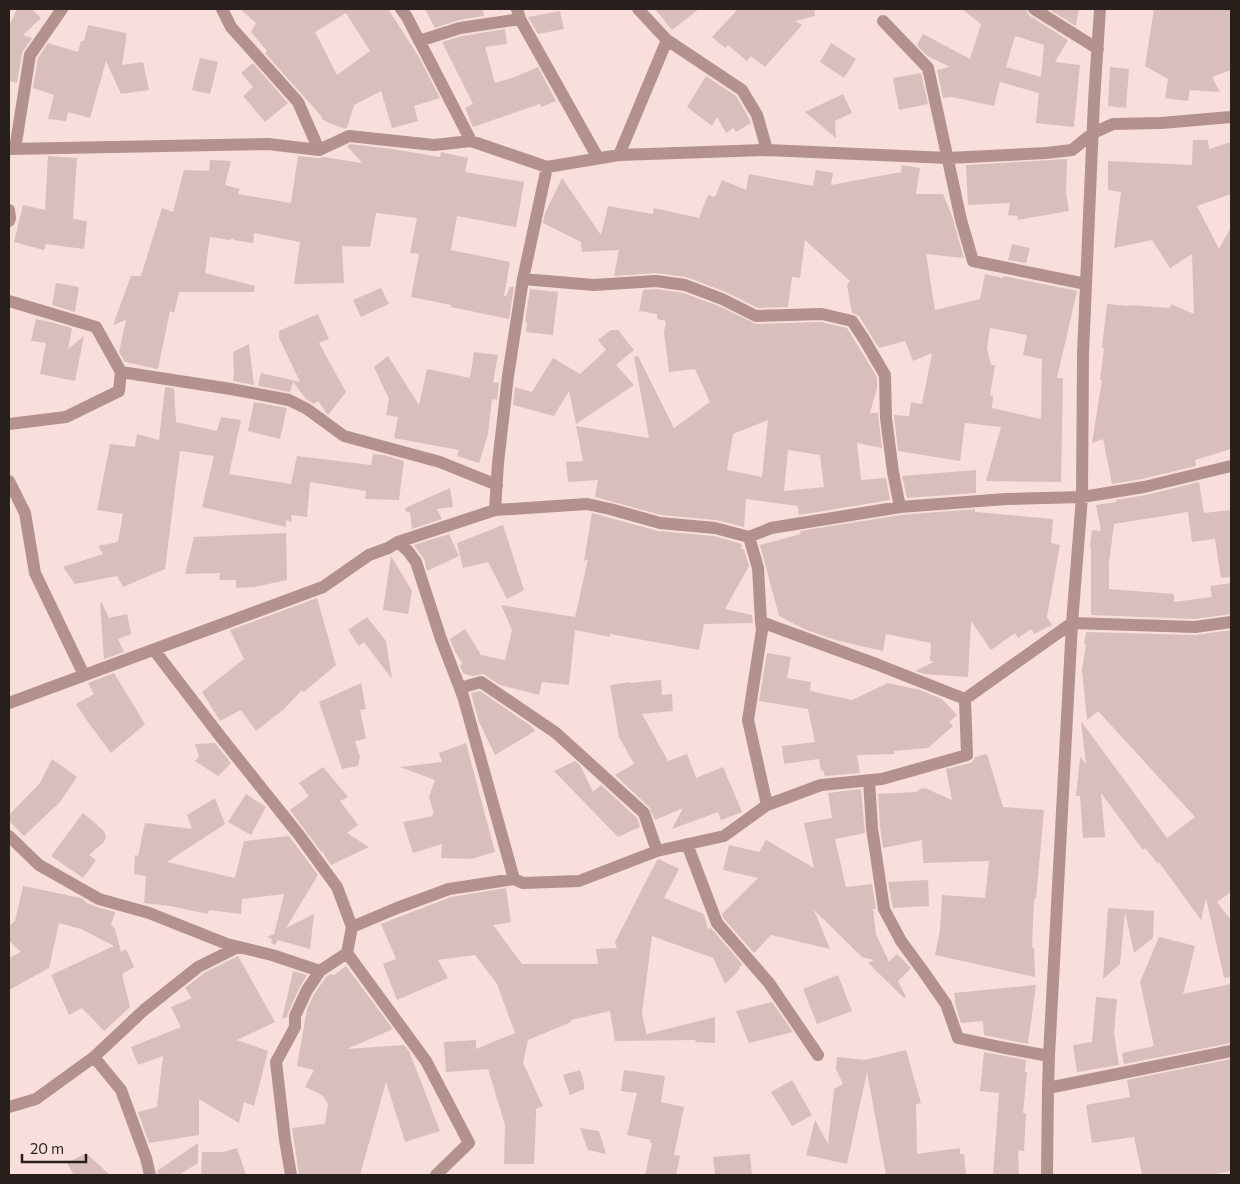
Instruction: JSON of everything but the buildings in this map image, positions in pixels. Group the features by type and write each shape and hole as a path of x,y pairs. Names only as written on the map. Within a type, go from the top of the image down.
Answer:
{"street":[{"path":"62,9 30,56 12,149 268,144 319,150 349,136 434,146 471,141 547,167 619,155 767,150 948,158 1072,150 1093,133 1113,124 1161,123 1231,117"},
{"path":"222,9 231,27 298,102 319,150"},
{"path":"401,9 471,141"},
{"path":"638,9 668,40 742,90 757,115 767,150"},
{"path":"1034,9 1098,50"},
{"path":"1047,1175 1049,1056 1072,623 1082,497 1083,354 1100,9"},
{"path":"419,41 460,28 518,14 598,158"},
{"path":"883,21 928,68 973,261 1086,284"},
{"path":"619,155 668,40"},
{"path":"495,510 498,463 508,376 523,279 547,167"},
{"path":"9,210 9,222"},
{"path":"523,279 594,285 665,282 685,285 722,299 756,316 822,314 852,321 885,375 886,418 900,507"},
{"path":"9,301 96,327 121,372 120,390 66,416 9,424"},
{"path":"121,372 289,400 307,409 344,436 440,462 497,484"},
{"path":"9,703 323,587 370,555 398,542 495,510 586,504 660,523 716,528 749,537 771,528 900,507 1006,499 1082,497 1144,487 1231,466"},
{"path":"9,481 26,513 35,573 84,675"},
{"path":"749,537 758,568 762,630 748,720 767,805"},
{"path":"398,542 416,562 441,639 460,688 514,879"},
{"path":"761,622 876,664 964,699"},
{"path":"964,699 1072,623 1195,627 1231,622"},
{"path":"154,650 299,836 336,887 352,927 347,953 320,971 307,990 295,1016 295,1027 276,1062 291,1175"},
{"path":"460,688 481,682 556,733 644,812 657,851"},
{"path":"352,927 449,888 514,879 522,883 579,881 657,851 724,836 767,805 821,785 882,779 967,755 964,699"},
{"path":"869,780 872,828 884,909 901,941 946,1004 958,1038 1049,1056"},
{"path":"9,836 39,865 99,899 149,914 227,944 320,971"},
{"path":"687,844 717,923 769,983 818,1055"},
{"path":"9,1106 36,1099 94,1057 144,1010 198,967 238,947"},
{"path":"347,953 426,1061 469,1143 436,1175"},
{"path":"1048,1088 1231,1051"},
{"path":"94,1057 120,1090 146,1158 150,1175"}]}
